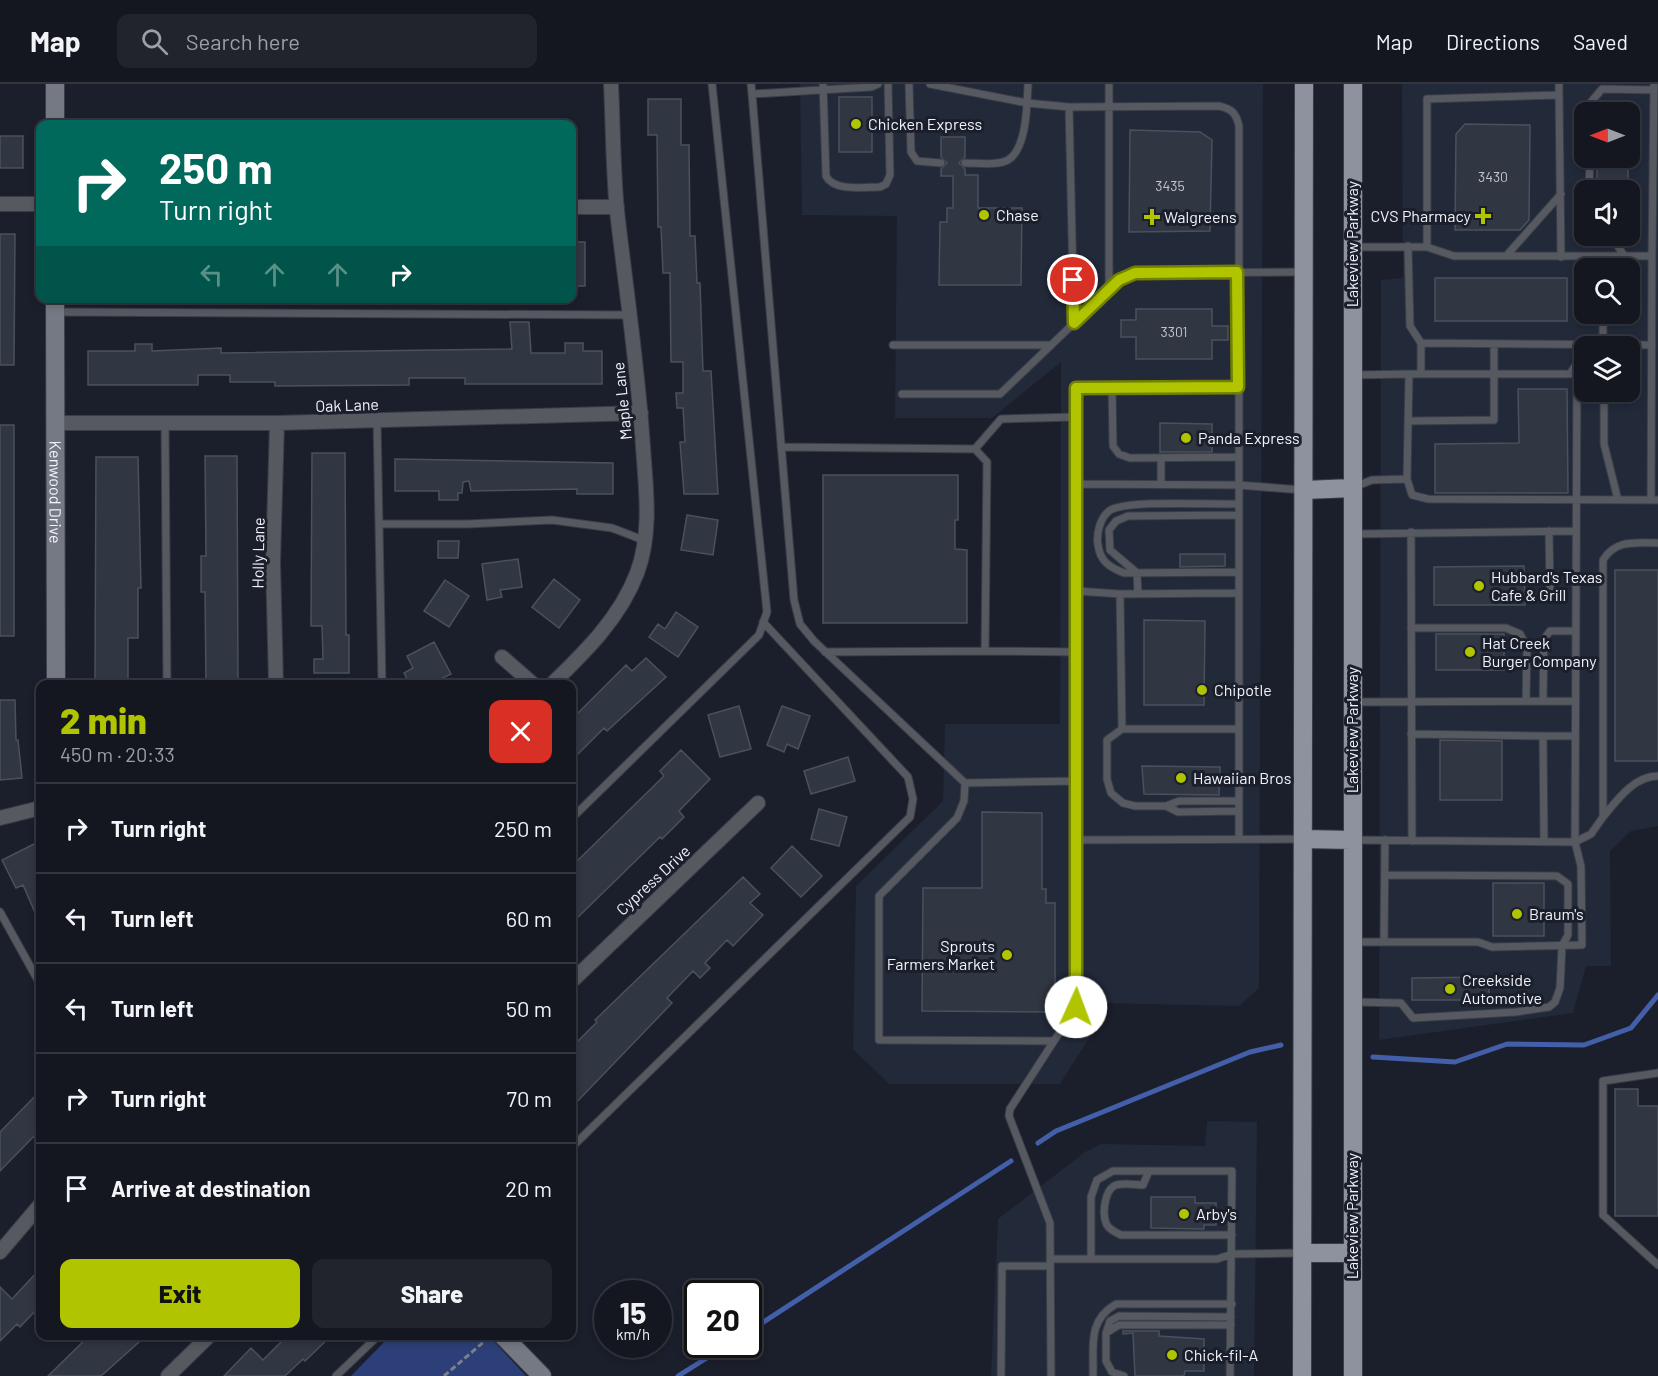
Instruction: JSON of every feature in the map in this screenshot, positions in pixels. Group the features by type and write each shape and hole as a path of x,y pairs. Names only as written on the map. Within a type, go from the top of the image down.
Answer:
{"main road":[{"path":"1302,1376 1304,84"},
{"name":"Lakeview Parkway","path":"1353,84 1351,534 1353,1376"},
{"path":"1305,490 1352,488"},
{"path":"1304,839 1352,840"},
{"path":"1303,1253 1352,1253"}],"street":[{"path":"55,120 56,84"},
{"name":"Maple Lane","path":"556,680 594,643 608,624 637,574 646,541 648,507 641,413 617,207 612,84"},
{"path":"0,204 36,204"},
{"path":"576,207 617,207"},
{"name":"Kenwood Drive","path":"55,305 56,680"},
{"name":"Oak Lane","path":"54,423 277,423 641,413"},
{"name":"Holly Lane","path":"276,680 273,562 277,423"},
{"path":"502,657 528,680"},
{"name":"Cypress Drive","path":"576,977 758,803"},
{"path":"0,818 36,809"},
{"path":"0,1252 36,1210"},
{"path":"168,1376 205,1340"},
{"path":"497,1340 542,1376"}],"lane":[{"path":"576,814 759,635 767,612 712,84"},
{"path":"752,84 794,600 800,624 825,652 965,783 1076,782"},
{"path":"752,94 823,87 871,87 878,84"},
{"path":"823,87 826,177 836,186 880,187 886,184 890,175 888,84"},
{"path":"909,84 911,152 918,161 941,163"},
{"path":"930,84 1027,103 1069,107 1219,106 1230,108 1236,115 1239,126 1237,272 1239,839"},
{"path":"965,163 994,163 1008,159 1017,150 1024,130 1028,84"},
{"path":"1109,84 1109,290"},
{"path":"1559,84 1562,257"},
{"path":"1409,374 1407,479 1412,495 1428,499 1654,500 1652,345 1655,304 1652,256 1654,87 1602,89 1591,102"},
{"path":"1427,247 1427,99 1559,95"},
{"path":"1069,107 1074,323"},
{"path":"1506,256 1561,194"},
{"path":"1408,246 1410,326 1422,343 1421,374"},
{"path":"1618,246 1625,257"},
{"path":"1352,247 1427,247 1454,256 1652,256"},
{"path":"902,394 999,394 1119,280 1135,273 1305,272"},
{"path":"55,305 629,315"},
{"path":"1422,343 1574,346"},
{"path":"1408,421 1494,420 1494,344"},
{"path":"893,345 1051,345"},
{"path":"1640,345 1652,345"},
{"path":"1352,375 1570,374 1574,370"},
{"path":"1051,1376 1050,1223 1009,1116 1010,1109 1076,1007 1076,388 1238,387"},
{"path":"1112,388 1113,446 1119,454 1130,458 1238,457"},
{"path":"1352,942 1478,942 1492,947 1582,945 1581,866 1575,842 1577,402"},
{"path":"1604,402 1604,444 1618,500"},
{"path":"975,449 1001,418 1076,417"},
{"path":"377,420 382,680"},
{"path":"165,423 168,680"},
{"path":"781,447 975,449 987,462 985,651"},
{"path":"1161,458 1161,484"},
{"path":"1352,488 1372,480 1407,479"},
{"path":"1076,484 1238,485 1305,490"},
{"path":"1238,504 1127,505 1109,511 1099,526 1097,542 1101,558 1111,568 1124,573 1238,572"},
{"path":"1138,594 1137,573 1110,550 1109,530 1116,520 1128,516 1238,515"},
{"path":"380,524 468,524 552,520 612,528 646,541"},
{"path":"1549,531 1550,590"},
{"path":"1351,534 1576,531"},
{"path":"1411,532 1412,841"},
{"path":"1603,817 1604,560 1610,550 1621,543 1658,543"},
{"path":"1077,591 1120,594 1238,593"},
{"path":"1120,594 1122,729"},
{"path":"576,1143 910,817 913,799 908,777 763,622"},
{"path":"1411,628 1506,628 1520,633 1527,647 1526,701"},
{"path":"1543,701 1544,639 1550,631 1575,631"},
{"path":"825,652 1076,652"},
{"path":"1352,702 1574,701"},
{"path":"1239,729 1122,729 1107,740 1107,779 1111,793 1123,803 1135,806 1166,806 1179,801 1239,801"},
{"path":"1411,734 1575,736"},
{"path":"1543,736 1544,842"},
{"path":"1352,840 1575,842 1591,834 1625,790 1650,776 1658,776"},
{"path":"965,783 964,801 957,818 879,896 879,1040 1054,1041"},
{"path":"1166,806 1178,812 1239,812"},
{"path":"1076,840 1304,839"},
{"path":"1384,942 1385,840"},
{"path":"1351,1002 1401,1003 1413,1018 1516,1012 1549,1007 1555,1002 1560,988 1562,946 1568,935 1568,884 1564,879 1557,876 1385,875"},
{"path":"0,912 36,977"},
{"path":"1658,1073 1604,1081 1604,1215 1658,1265"},
{"path":"1091,1259 1091,1197 1097,1180 1113,1171 1232,1171 1230,1376"},
{"path":"1149,1171 1143,1185 1116,1184 1109,1190 1106,1199 1106,1223 1112,1231 1121,1235 1232,1235"},
{"path":"1001,1376 1002,1266 1091,1259 1217,1259 1232,1254 1303,1253"},
{"path":"1094,1376 1095,1327 1101,1312 1116,1304 1232,1304"},
{"path":"1124,1376 1112,1372 1106,1361 1106,1333 1119,1325 1231,1321"},
{"path":"336,1376 374,1340"}],"path":[{"path":"444,1376 491,1340"}],"shaded area":[{"path":"800,84 1263,84 1259,988 1239,1006 1095,1003 1093,1032 1060,1084 889,1084 853,1049 856,886 943,801 945,724 1060,724 1061,362 992,418 895,418 897,216 802,215"},
{"path":"1402,84 1658,84 1658,826 1631,831 1610,851 1611,966 1586,966 1573,1013 1379,1040 1381,280 1403,278"},
{"path":"1207,1121 1257,1122 1254,1376 991,1376 998,1219 1085,1152 1101,1144 1205,1146"},
{"path":"386,1340 493,1340 526,1376 351,1376"}],"building":[{"name":"Chicken Express","path":"839,97 872,97 872,152 839,152"},
{"path":"648,99 681,99 681,145 689,145 690,236 695,236 697,283 700,283 703,371 711,371 718,494 684,494 680,442 685,442 683,408 677,408 676,393 683,393 683,362 671,362 670,273 663,273 661,227 658,227 657,135 648,135"},
{"name":"CVS Pharmacy","path":"1465,124 1530,125 1529,220 1520,230 1455,230 1456,134"},
{"name":"Walgreens","path":"1130,130 1200,132 1212,140 1210,231 1129,232"},
{"path":"0,136 23,136 23,168 0,168"},
{"name":"Chase","path":"941,137 965,137 965,157 959,163 965,169 965,175 978,175 978,208 1022,208 1021,285 939,285 940,222 947,222 947,208 953,208 953,176 941,176 941,169 947,163 941,157"},
{"path":"1597,168 1628,168 1628,180 1597,180"},
{"path":"0,234 15,234 14,365 0,365"},
{"path":"576,242 585,242 585,286 576,286"},
{"path":"1435,278 1567,278 1567,321 1435,321"},
{"path":"1136,309 1212,309 1212,326 1228,326 1228,340 1212,340 1212,359 1136,359 1136,337 1121,337 1121,320 1136,320"},
{"path":"510,322 529,322 531,353 565,353 565,343 583,343 583,351 602,351 602,384 465,384 465,378 409,378 409,385 275,386 275,382 230,382 230,375 198,375 198,385 88,385 88,351 135,351 135,344 152,344 152,351 221,348 221,353 512,349"},
{"path":"1518,389 1567,389 1568,493 1435,493 1435,444 1519,443"},
{"name":"Panda Express","path":"1160,423 1212,424 1212,452 1160,452"},
{"path":"0,425 14,425 14,636 0,636"},
{"path":"312,453 345,453 346,635 349,635 349,673 314,673 314,659 323,659 322,626 311,626"},
{"path":"205,456 237,456 238,680 206,680 205,592 201,592 201,556 206,556"},
{"path":"96,457 138,457 141,588 138,588 138,638 128,638 128,680 95,680"},
{"path":"395,459 613,463 613,494 577,494 577,489 471,491 469,481 463,482 462,493 458,493 458,500 439,500 439,491 395,491"},
{"path":"823,475 958,475 958,520 955,520 955,549 967,550 967,623 823,623"},
{"path":"687,515 718,520 713,555 681,550"},
{"path":"438,541 459,541 458,558 438,558"},
{"path":"1180,554 1225,554 1225,566 1180,567"},
{"path":"518,559 522,587 500,590 502,597 487,600 482,564"},
{"name":"Hubbard's Texas Cafe & Grill","path":"1524,566 1525,605 1434,605 1434,567"},
{"path":"1615,570 1658,570 1658,761 1615,761"},
{"path":"554,579 580,600 559,628 532,607"},
{"path":"445,580 469,596 449,627 424,611"},
{"path":"676,612 698,627 678,657 649,637 658,624 665,629"},
{"path":"1144,620 1205,621 1204,705 1144,705"},
{"name":"Hat Creek Burger Company","path":"1436,634 1504,634 1504,670 1436,670"},
{"path":"434,642 451,674 439,680 408,680 404,673 413,668 407,656"},
{"path":"646,658 666,677 607,731 604,728 576,756 576,715 626,665 632,671"},
{"path":"0,700 15,700 16,740 18,740 22,778 0,780"},
{"path":"739,706 751,749 720,757 708,715"},
{"path":"782,706 810,716 798,749 787,744 784,752 767,745"},
{"path":"1440,740 1502,741 1502,800 1440,800"},
{"path":"681,750 710,779 679,811 684,817 662,839 660,837 576,919 576,862 664,776 660,771"},
{"path":"848,757 855,781 811,794 804,771"},
{"name":"Hawaiian Bros","path":"1142,766 1220,767 1219,795 1144,794"},
{"path":"819,809 847,817 839,846 811,839"},
{"path":"982,812 1042,813 1042,889 1046,889 1046,903 1055,903 1055,998 1046,998 1046,1012 922,1011 923,888 982,888"},
{"path":"36,843 36,915 23,885 16,888 2,860"},
{"path":"792,846 822,876 801,897 771,868"},
{"path":"743,877 760,894 750,903 763,915 733,946 727,940 705,963 710,968 700,978 693,971 667,998 672,1003 576,1103 576,1043 597,1022 595,1020"},
{"path":"1493,883 1544,883 1544,936 1493,936"},
{"name":"Creekside Automotive","path":"1489,977 1489,1000 1412,1000 1412,978"},
{"path":"1615,1089 1638,1089 1638,1106 1658,1106 1658,1216 1615,1216"},
{"path":"36,1095 36,1134 0,1171 0,1132"},
{"name":"Arby's","path":"1151,1197 1195,1197 1195,1203 1216,1203 1216,1225 1204,1225 1204,1229 1151,1228"},
{"path":"36,1273 36,1310 20,1327 17,1324 0,1341 0,1287 12,1299"},
{"name":"Chick-fil-A","path":"1123,1331 1159,1331 1159,1336 1204,1339 1204,1371 1185,1371 1184,1376 1135,1376 1133,1333 1123,1334"},
{"path":"85,1340 141,1340 101,1376 48,1376"},
{"path":"283,1340 327,1340 285,1376 224,1376 251,1348 263,1360"}],"waterway":[{"path":"1373,1057 1455,1062 1507,1044 1584,1045 1631,1028 1658,995"},
{"path":"1038,1143 1056,1131 1250,1052 1281,1045"},
{"path":"762,1323 1011,1161"},
{"path":"678,1376 707,1358"}],"place":[{"name":"Chicken Express","path":"856,124"},
{"name":"Chase","path":"984,215"},
{"name":"CVS Pharmacy","path":"1483,216"},
{"name":"Walgreens","path":"1152,217"},
{"name":"Panda Express","path":"1186,438"},
{"name":"Hubbard's Texas Cafe & Grill","path":"1479,586"},
{"name":"Hat Creek Burger Company","path":"1470,652"},
{"name":"Chipotle","path":"1202,690"},
{"name":"Hawaiian Bros","path":"1181,778"},
{"name":"Braum's","path":"1517,914"},
{"name":"Sprouts Farmers Market","path":"1007,955"},
{"name":"Creekside Automotive","path":"1450,989"},
{"name":"Arby's","path":"1184,1214"},
{"name":"Chick-fil-A","path":"1172,1355"}],"route":[{"path":"1073,280 1074,323 1119,280 1135,273 1237,272 1238,387 1076,388 1076,1007"}]}
